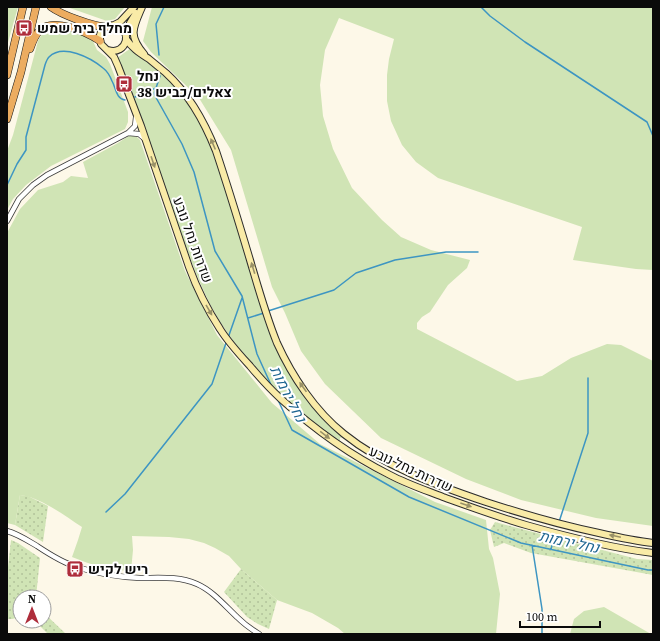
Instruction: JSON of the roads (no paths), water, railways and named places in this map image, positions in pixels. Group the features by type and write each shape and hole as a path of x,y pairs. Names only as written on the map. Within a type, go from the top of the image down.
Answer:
{"highway":[{"path":"7,75 23,7"},
{"path":"7,119 21,72 36,7"},
{"path":"51,7 57,11 93,25 106,27"},
{"path":"21,72 35,38 39,31 46,26 67,26 90,35 100,41"}],"main road":[{"path":"134,7 123,19 114,25 106,27 100,33 100,41 106,50 119,50 125,44 130,23 141,7"},
{"path":"141,7 133,35 136,44 148,58"},
{"path":"114,25 121,28 126,37"},
{"name":"שדרות נחל נובע","path":"126,37 133,48 156,64 168,75 179,87 201,118 216,151 263,303 277,342 302,387 321,412 332,423 360,446 387,463 415,476 447,488 498,506 546,520 626,539 653,543"},
{"name":"שדרות נחל נובע","path":"106,50 116,60 189,267 206,306 220,330 246,362 281,399 325,435 354,455 390,475 420,488 494,515 552,532 604,545 653,554"}],"street":[{"path":"7,221 19,199 33,184 128,132 134,126 136,115"},
{"path":"128,132 139,134 145,139"},
{"path":"7,531 22,537 61,560 79,568 97,573 140,578 174,578 195,583 214,595 245,625 259,634"}],"waterway":[{"name":"נחל ירמות","path":"159,55 156,24 164,7"},
{"path":"481,7 490,16 525,42 647,122 653,136"},
{"path":"7,185 17,164 26,150 26,137 45,65 49,57 62,51 84,56 98,64 106,71 118,95 120,98 125,100"},
{"name":"נחל ירמות","path":"160,76 154,94 182,144 194,172 215,251 242,296 257,354 272,387"},
{"path":"135,97 156,88"},
{"path":"268,311 334,290 356,273 395,260 446,252 478,252"},
{"path":"228,338 242,298"},
{"path":"248,318 264,313"},
{"path":"106,512 125,494 212,384 226,343"},
{"path":"559,522 588,433 588,378"},
{"name":"נחל ירמות","path":"278,400 292,430 409,497 521,543 653,570"},
{"path":"551,549 555,535"},
{"path":"532,545 542,609 542,634"}],"place":[{"name":"מחלף בית שמש","path":"24,28"},
{"name":"נחל צאלים/כביש 38","path":"124,84"},
{"name":"ריש לקיש","path":"75,569"}]}
